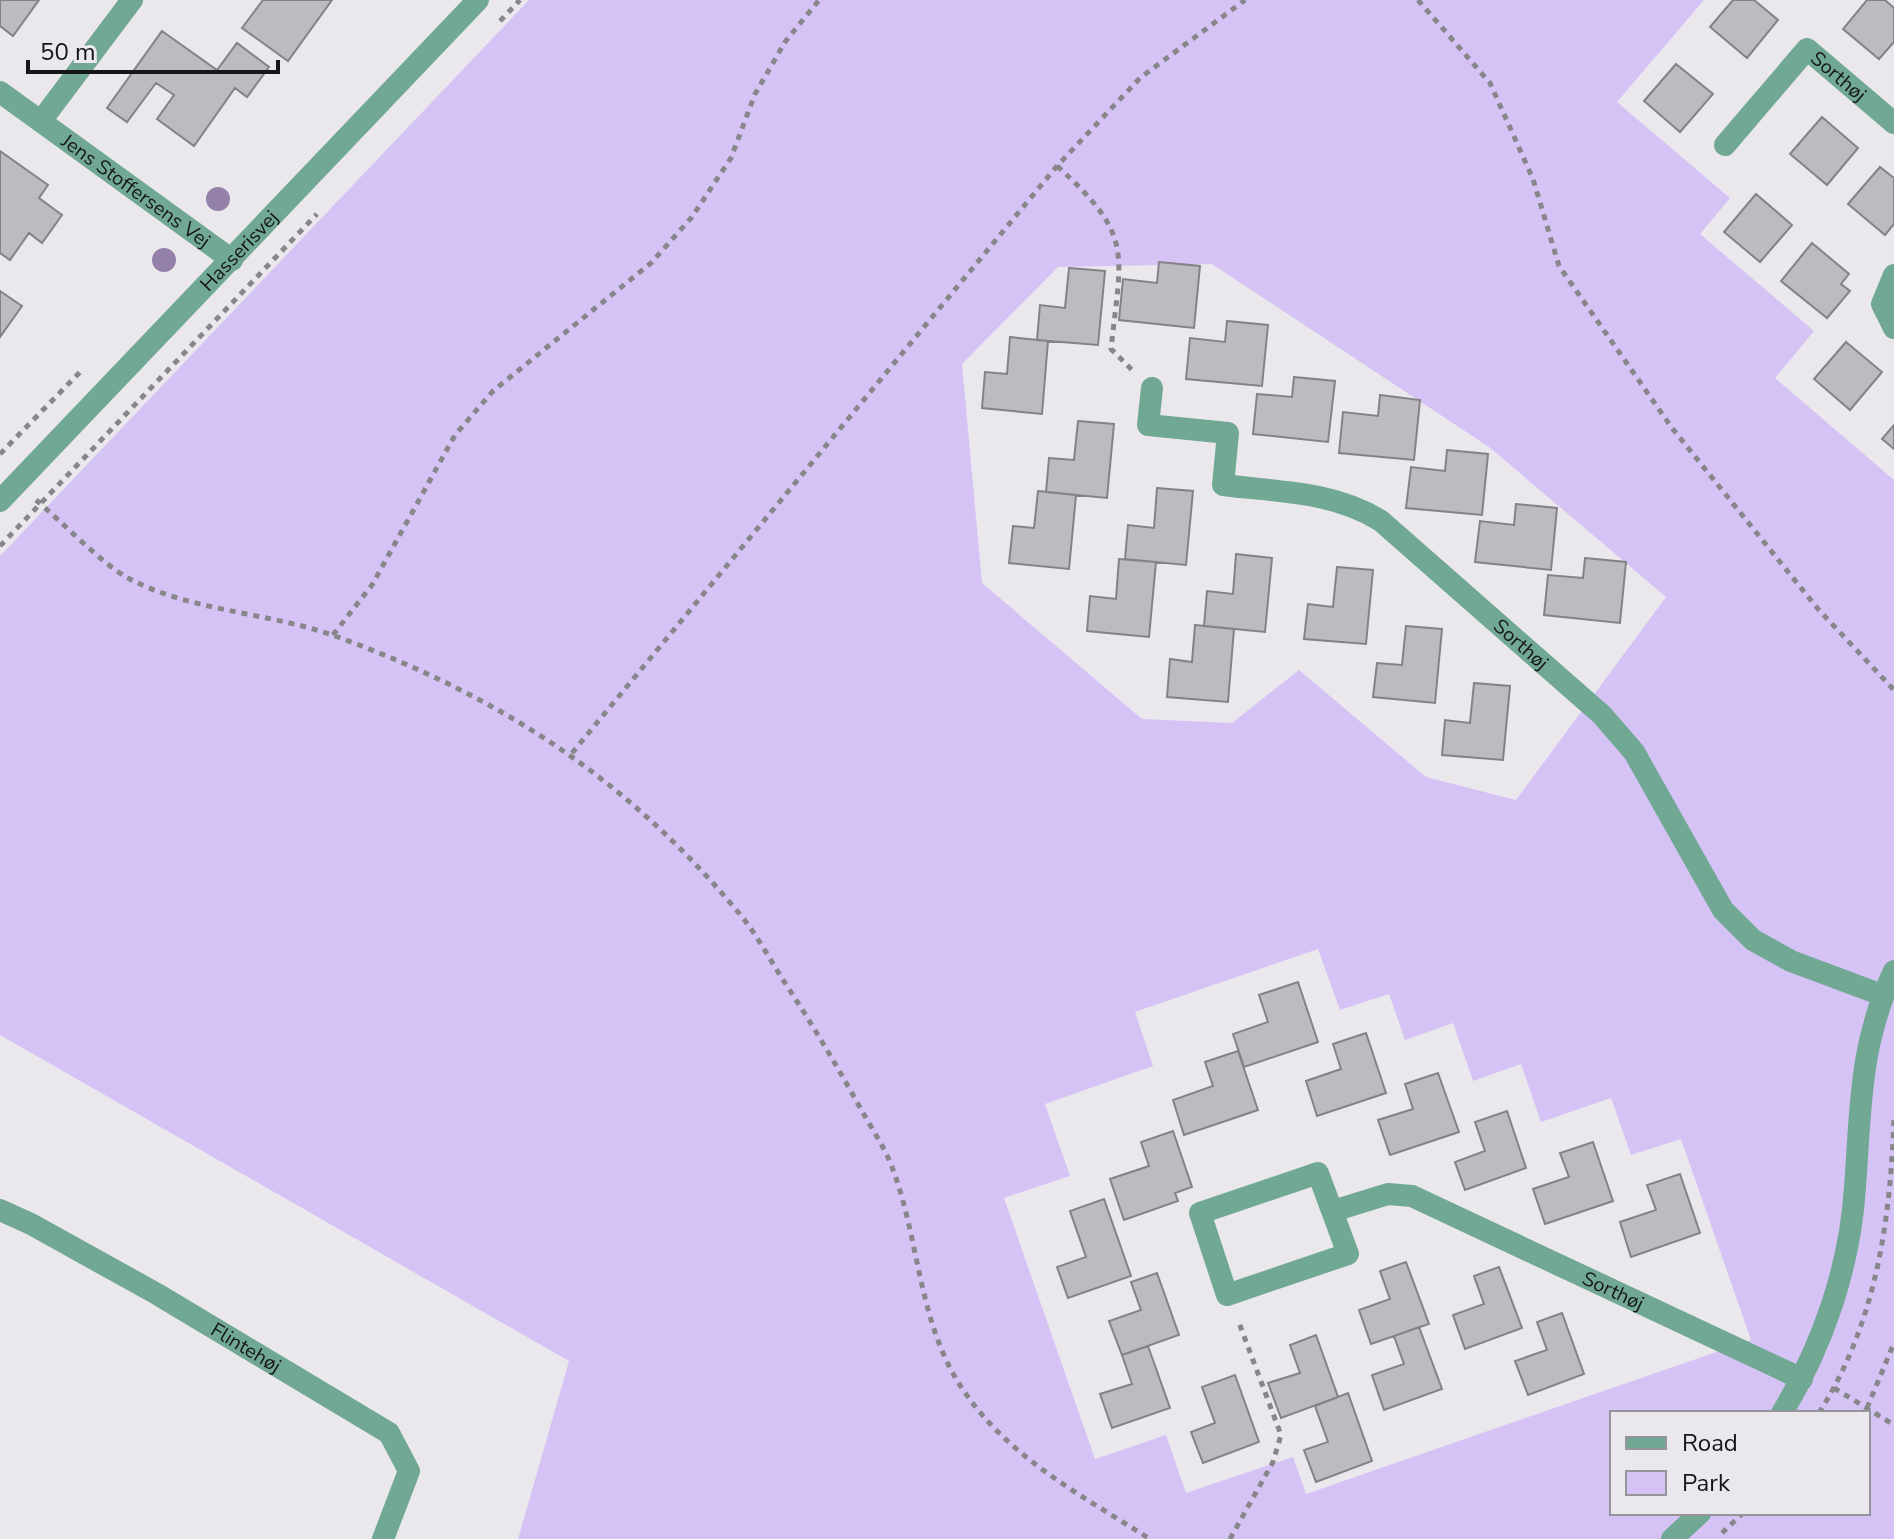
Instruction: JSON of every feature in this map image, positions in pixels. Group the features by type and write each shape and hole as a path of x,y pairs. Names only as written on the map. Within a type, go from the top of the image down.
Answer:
{"street":[{"name":"Jens Stoffersens Vej","path":"41,121 132,0"},
{"name":"Hasserisvej","path":"0,501 478,0"},
{"name":"Sorthøj","path":"1725,145 1807,49 1894,123"},
{"name":"Jens Stoffersens Vej","path":"0,92 232,260"},
{"path":"1894,275 1882,304 1894,328"},
{"name":"Sorthøj","path":"1152,388 1148,425 1228,433 1223,485 1330,498 1358,506 1381,521 1602,715 1634,752 1723,910 1753,940 1791,961 1882,995"},
{"path":"1783,1411 1802,1379 1829,1315 1855,1190 1858,1099 1869,1038 1882,995 1894,971"},
{"path":"1318,1173 1348,1254 1227,1295 1200,1213 1318,1173"},
{"name":"Sorthøj","path":"1333,1211 1388,1194 1412,1196 1802,1379"},
{"name":"Flintehøj","path":"0,1210 157,1294 389,1433 409,1471 383,1539"},
{"path":"1672,1539 1698,1515"}],"path":[{"path":"333,635 372,585 422,491 464,424 493,391 651,263 692,217 731,158 755,94 785,42 819,0"},
{"path":"572,753 1057,166 1140,78 1245,0"},
{"path":"1418,0 1490,83 1533,179 1559,266 1672,428 1818,609 1894,690"},
{"path":"1057,166 1097,205 1114,234 1120,266 1111,349 1152,388"},
{"path":"40,504 126,577 178,596 333,635 428,673 521,721 572,753 662,831 740,914 826,1045 891,1164 908,1217 923,1299 957,1381 993,1428 1046,1473 1150,1539"},
{"path":"1227,1295 1281,1435 1273,1462 1230,1539"},
{"path":"1867,1408 1894,1343"},
{"path":"1802,1379 1835,1388 1894,1425"},
{"path":"1716,1539 1741,1515"}],"green space":[{"path":"529,0 1704,0 1617,102 1730,198 1700,234 1814,331 1775,378 1894,480 1894,1539 518,1539 569,1361 0,1035 0,556","holes":["1212,264 1489,447 1666,597 1516,800 1426,777 1299,670 1232,723 1142,719 982,583 962,364 1058,267","1318,949 1340,1010 1389,994 1405,1040 1453,1023 1473,1081 1521,1064 1541,1122 1611,1098 1631,1155 1681,1139 1751,1340 1306,1494 1293,1457 1186,1493 1166,1435 1095,1459 1004,1198 1070,1176 1045,1104 1153,1066 1135,1012"]}],"building":[{"path":"0,0 39,0 13,36 0,26"},
{"path":"263,0 332,0 288,61 242,28"},
{"path":"1733,0 1754,0 1778,20 1747,58 1710,27"},
{"path":"1867,0 1885,0 1894,8 1894,42 1879,59 1843,29"},
{"path":"162,31 217,70 237,43 269,67 247,97 235,88 194,146 157,119 174,95 156,83 127,122 107,108"},
{"path":"1676,64 1713,94 1680,132 1644,101"},
{"path":"1822,117 1858,148 1827,185 1790,154"},
{"path":"0,151 48,185 39,198 62,215 42,243 29,233 10,260 0,253"},
{"path":"1880,167 1894,178 1894,224 1885,235 1848,204"},
{"path":"1756,194 1792,225 1760,262 1724,232"},
{"path":"1812,243 1849,274 1841,284 1850,291 1827,318 1781,281"},
{"path":"1159,262 1200,266 1194,328 1119,320 1123,279 1157,283"},
{"path":"1069,268 1105,271 1098,345 1037,340 1040,305 1065,308"},
{"path":"0,291 22,306 0,337"},
{"path":"1227,321 1268,325 1262,386 1186,379 1190,338 1225,342"},
{"path":"1010,337 1048,341 1042,414 982,408 985,372 1007,374"},
{"path":"1846,342 1882,372 1850,410 1814,379"},
{"path":"1294,377 1335,381 1328,442 1253,434 1257,394 1292,397"},
{"path":"1380,395 1420,400 1414,460 1339,453 1343,412 1378,416"},
{"path":"1078,421 1114,424 1107,498 1046,492 1049,458 1074,460"},
{"path":"1894,425 1894,449 1882,439"},
{"path":"1447,450 1488,454 1482,515 1406,508 1411,467 1445,471"},
{"path":"1157,488 1193,491 1186,565 1125,559 1128,525 1154,528"},
{"path":"1038,491 1076,495 1069,569 1009,563 1013,526 1034,528"},
{"path":"1516,504 1557,508 1551,570 1475,562 1480,521 1514,525"},
{"path":"1236,554 1272,558 1265,632 1204,626 1207,591 1233,594"},
{"path":"1585,558 1626,562 1620,623 1544,615 1548,575 1583,578"},
{"path":"1119,559 1156,562 1149,637 1087,631 1090,596 1116,599"},
{"path":"1337,567 1373,570 1366,644 1304,639 1308,604 1333,607"},
{"path":"1195,625 1234,629 1228,702 1167,697 1170,659 1192,662"},
{"path":"1406,626 1442,629 1435,703 1373,697 1377,663 1402,665"},
{"path":"1474,683 1510,686 1503,760 1442,755 1445,720 1470,723"},
{"path":"1298,982 1318,1042 1244,1067 1233,1034 1268,1022 1259,995"},
{"path":"1366,1033 1386,1093 1317,1116 1306,1081 1341,1069 1333,1044"},
{"path":"1238,1051 1258,1110 1184,1135 1173,1100 1213,1086 1205,1062"},
{"path":"1438,1073 1459,1132 1390,1155 1378,1120 1413,1109 1405,1084"},
{"path":"1507,1111 1526,1168 1465,1190 1455,1162 1485,1151 1475,1122"},
{"path":"1173,1131 1192,1187 1175,1193 1178,1201 1124,1220 1110,1179 1149,1166 1141,1142"},
{"path":"1593,1142 1613,1201 1545,1224 1533,1189 1569,1177 1560,1153"},
{"path":"1680,1174 1700,1233 1631,1257 1620,1222 1656,1210 1647,1185"},
{"path":"1104,1199 1131,1276 1068,1298 1057,1267 1086,1257 1070,1211"},
{"path":"1406,1262 1429,1324 1371,1344 1359,1310 1390,1299 1380,1271"},
{"path":"1499,1267 1522,1328 1465,1349 1453,1315 1484,1304 1474,1276"},
{"path":"1157,1273 1179,1335 1122,1355 1109,1321 1141,1310 1131,1282"},
{"path":"1562,1313 1584,1374 1528,1395 1515,1361 1547,1350 1537,1322"},
{"path":"1419,1327 1442,1389 1384,1410 1372,1375 1404,1364 1394,1336"},
{"path":"1316,1335 1338,1397 1281,1418 1268,1383 1300,1373 1290,1345"},
{"path":"1148,1346 1170,1408 1112,1428 1100,1394 1132,1384 1122,1355"},
{"path":"1235,1375 1259,1442 1203,1463 1191,1432 1215,1423 1202,1387"},
{"path":"1348,1393 1372,1461 1316,1482 1304,1450 1328,1442 1315,1406"}]}
